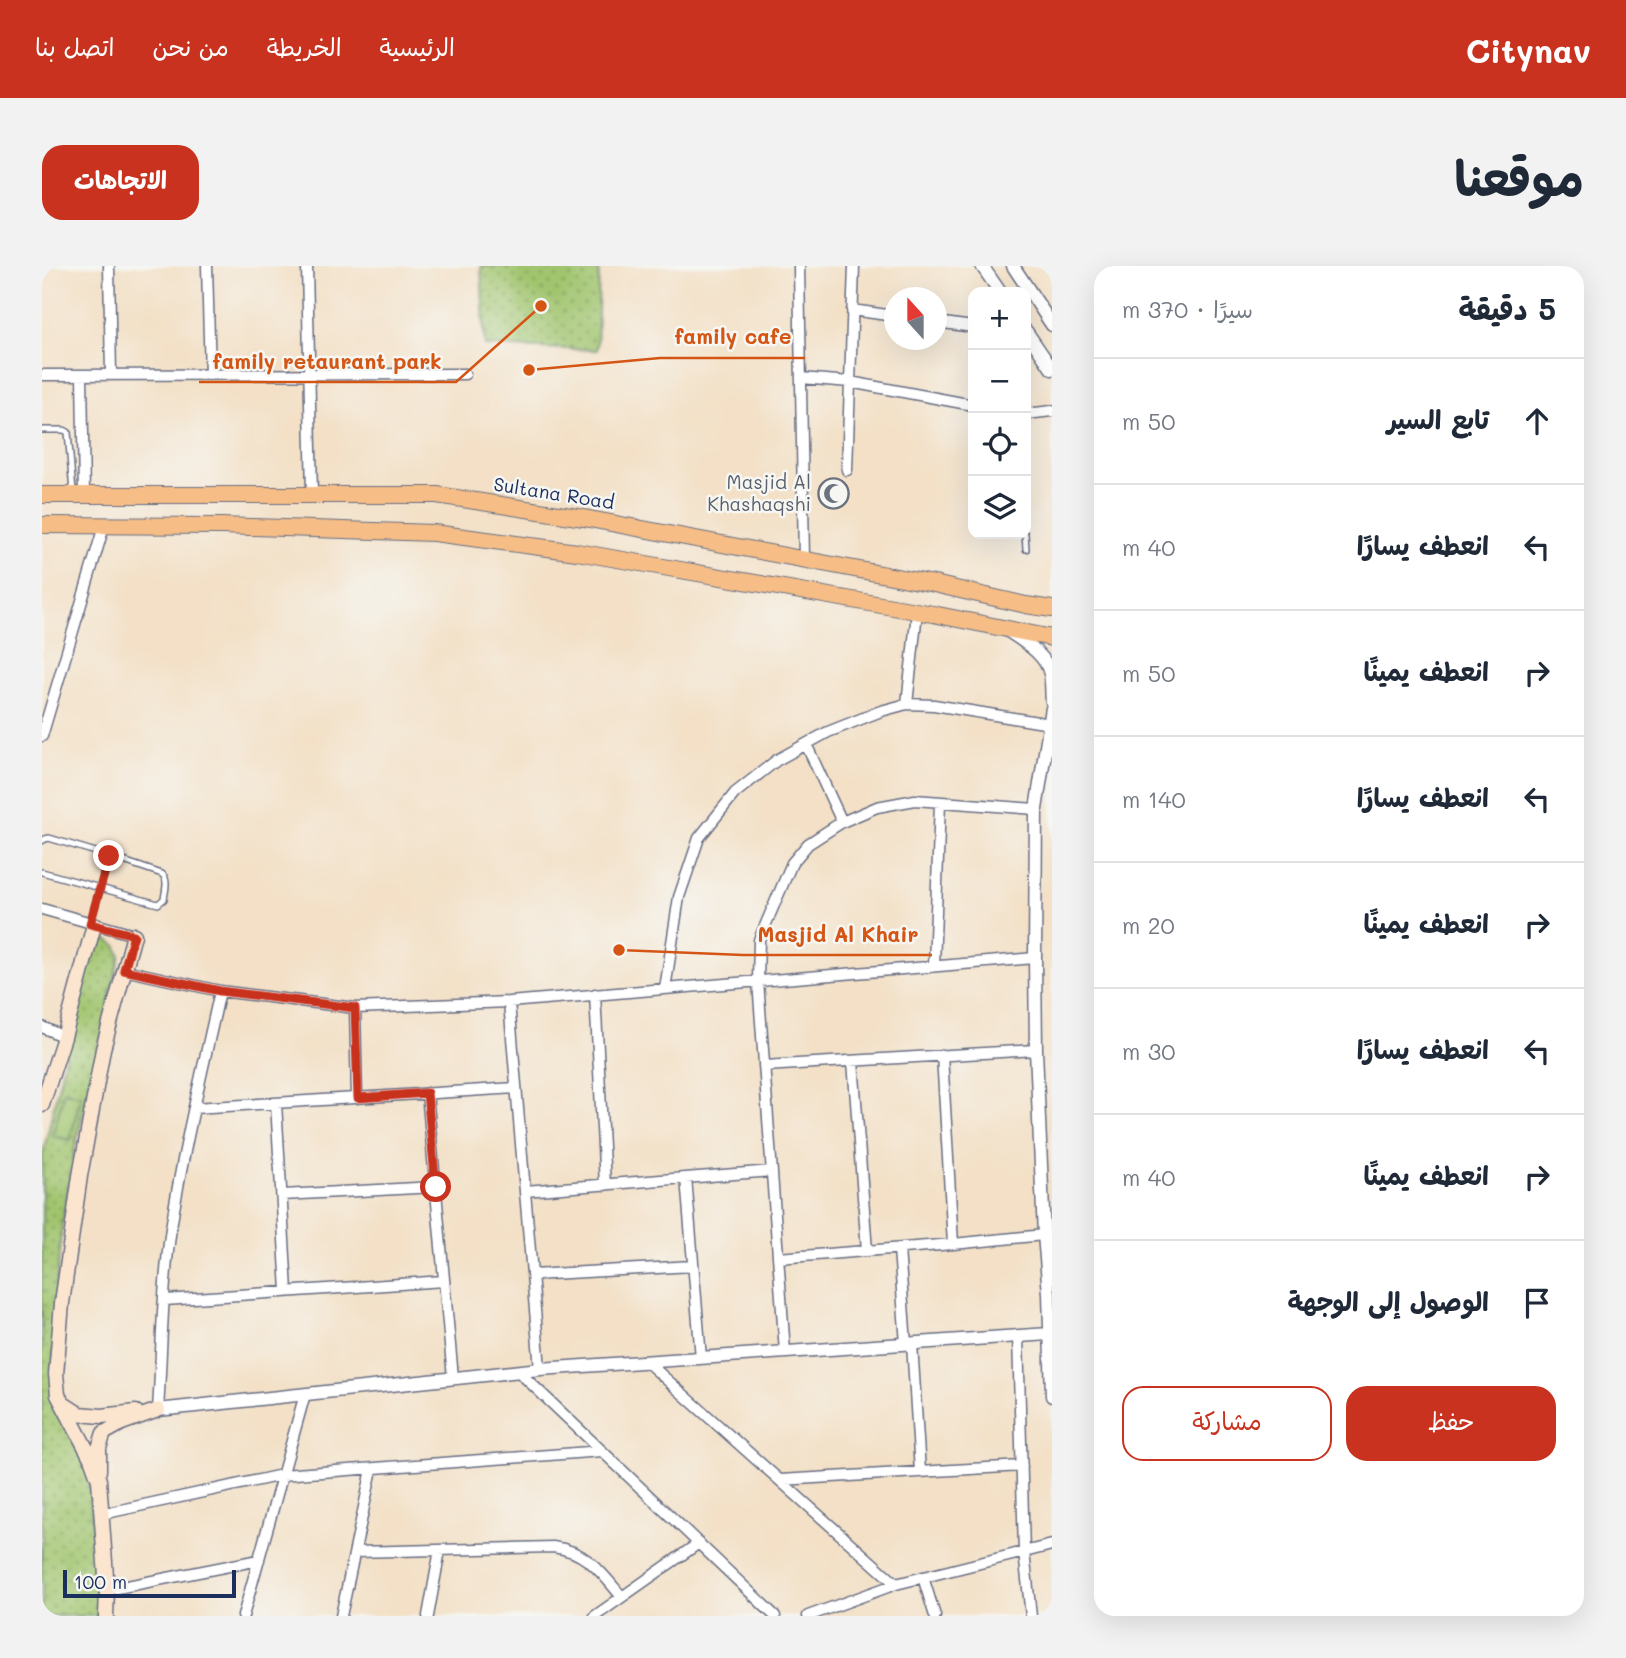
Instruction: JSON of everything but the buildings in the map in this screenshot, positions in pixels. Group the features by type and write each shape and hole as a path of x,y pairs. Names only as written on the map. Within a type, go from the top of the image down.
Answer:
{"main road":[{"name":"Sultana Road","path":"42,495 437,495 584,518 1052,609"},
{"path":"42,525 221,526 435,533 577,552 1052,638"},
{"path":"42,1105 64,1037 92,924"},
{"path":"99,1480 58,1395 55,1374 80,1176 103,1049 134,935"},
{"path":"65,1405 79,1414 102,1416 158,1410"},
{"path":"106,1616 99,1448 104,1433 122,1423 158,1410"}],"street":[{"path":"109,266 111,375"},
{"path":"208,266 210,375"},
{"path":"307,266 312,495"},
{"path":"799,266 804,559"},
{"path":"847,470 853,266"},
{"path":"982,266 997,287"},
{"path":"1013,266 1052,325"},
{"path":"852,310 884,315"},
{"path":"947,323 968,326"},
{"path":"1031,340 1052,369"},
{"path":"42,375 466,374"},
{"path":"78,495 82,375"},
{"path":"801,378 850,382 968,404"},
{"path":"1031,413 1052,411"},
{"path":"42,736 104,526"},
{"path":"907,704 917,612"},
{"path":"1005,629 1040,656 1050,672 1052,702"},
{"path":"665,989 679,897 699,838 735,793 777,760 828,732 907,704 934,705 1050,724"},
{"path":"1052,708 1047,773 1035,809 1036,1050 1044,1235 1050,1292 1052,1396"},
{"path":"806,744 842,822"},
{"path":"785,1352 758,981 759,940 792,863 808,844 842,822 877,807 915,800 1035,809"},
{"path":"934,966 940,802"},
{"path":"42,909 134,935"},
{"path":"124,970 220,991 355,1008 509,1002 1035,958"},
{"path":"220,991 172,1224 164,1300 158,1410 540,1369 1049,1334"},
{"path":"595,994 605,1185"},
{"path":"509,1002 540,1369"},
{"path":"355,1008 358,1098"},
{"path":"42,1027 64,1037"},
{"path":"764,1066 1036,1050"},
{"path":"942,1055 953,1244"},
{"path":"853,1061 867,1251"},
{"path":"194,1108 516,1088"},
{"path":"427,1093 453,1378"},
{"path":"276,1103 287,1291"},
{"path":"525,1191 772,1171"},
{"path":"687,1178 701,1358"},
{"path":"282,1195 436,1187"},
{"path":"779,1258 1044,1235"},
{"path":"899,1248 919,1472"},
{"path":"532,1275 694,1266"},
{"path":"164,1300 444,1280"},
{"path":"1018,1336 1024,1552 1031,1616"},
{"path":"647,1362 896,1584"},
{"path":"518,1371 775,1616"},
{"path":"243,1616 305,1394"},
{"path":"102,1514 282,1475 602,1451"},
{"path":"780,1480 1022,1466"},
{"path":"341,1616 372,1469"},
{"path":"595,1616 699,1543"},
{"path":"808,1616 896,1584 1052,1545"},
{"path":"355,1552 552,1547 565,1549 580,1554 600,1569 622,1597"},
{"path":"428,1616 440,1550"},
{"path":"107,1590 259,1560"},
{"path":"923,1577 935,1616"}],"lane":[{"path":"42,430 68,432 78,495"},
{"path":"1025,539 1026,549"},
{"path":"42,841 49,838 109,856 162,874 167,883 164,899 158,904 42,872"},
{"path":"92,924 109,856"}],"green space":[{"path":"481,266 599,266 597,350 485,346"},
{"path":"106,939 116,945 120,955 75,1148 62,1225 53,1318 53,1398 88,1470 99,1616 42,1616 42,1158 89,952 95,942"},
{"path":"64,1091 81,1095 70,1140 53,1136"}],"place":[{"name":"family retaurant park","path":"541,306"},
{"name":"family cafe","path":"529,370"},
{"name":"Masjid Al Khashaqshi","path":"834,493"},
{"name":"Masjid Al Khair","path":"619,950"}],"route":[{"path":"109,856 90,924 134,935 124,970 220,991 355,1008 358,1098 427,1093 436,1187"}]}
